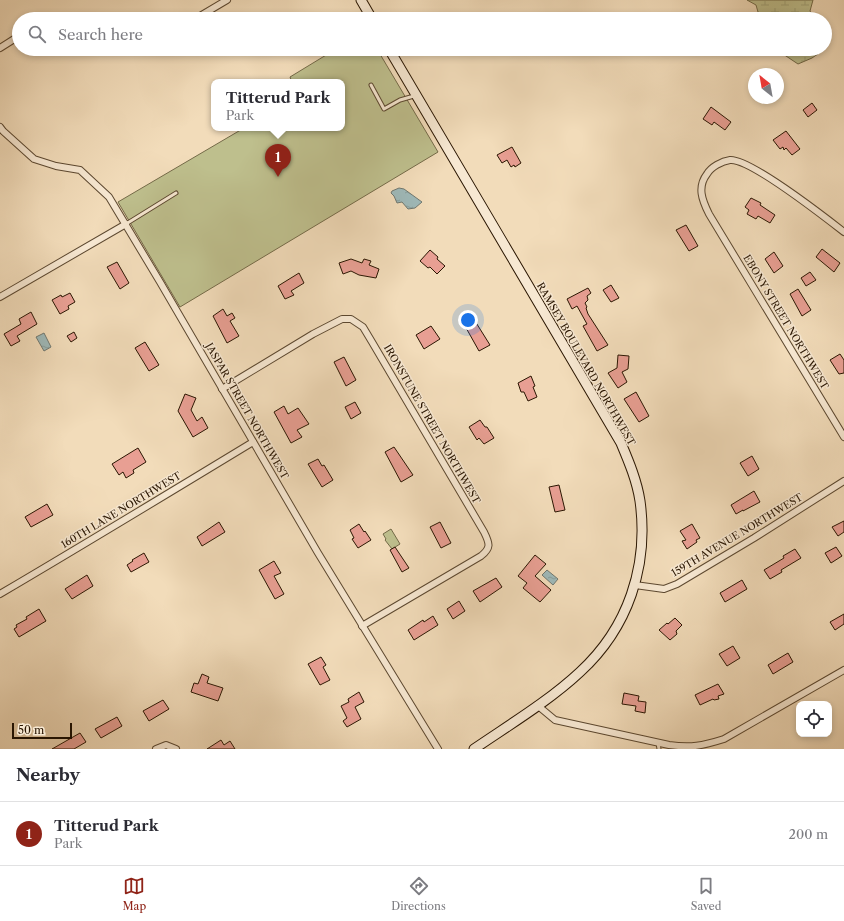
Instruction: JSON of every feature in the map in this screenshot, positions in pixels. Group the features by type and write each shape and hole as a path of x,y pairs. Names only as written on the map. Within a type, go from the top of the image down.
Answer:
{"street":[{"path":"207,12 227,0"},
{"path":"361,0 368,12"},
{"path":"0,48 12,40"},
{"name":"RAMSEY BOULEVARD NORTHWEST","path":"393,56 605,414 624,449 635,480 642,518 640,552 635,585 622,618 611,637 598,654 563,686 474,749"},
{"name":"JASPAR STREET NORTHWEST","path":"0,127 34,159 56,166 80,170 109,197 362,626 438,749"},
{"name":"EBONY STREET NORTHWEST","path":"844,232 754,168 742,162 731,160 722,163 709,171 702,180 701,191 704,204 711,217 844,437"},
{"path":"0,297 126,224"},
{"name":"IRONSTUNE STREET NORTHWEST","path":"222,389 313,334 342,320 351,319 363,327 372,342 488,540 489,546 488,551 481,556 362,626"},
{"name":"160TH LANE NORTHWEST","path":"0,594 105,533 162,496 253,442"},
{"name":"159TH AVENUE NORTHWEST","path":"635,585 664,589 676,584 754,538 844,481"},
{"path":"537,705 555,720 658,746 688,747 705,745 724,738 844,670"},
{"path":"156,749 166,746 174,748"}],"lane":[{"path":"372,85 384,110 400,100 416,95"},
{"path":"126,224 176,193"}],"green space":[{"path":"747,0 813,0 811,12 758,12 756,5"},
{"path":"324,56 381,56 438,152 180,307 118,202 239,131 345,131 345,79 291,79 290,77"},
{"path":"786,56 815,56 812,58 798,64"},
{"path":"391,529 400,544 392,549 385,540 386,539 383,534"}],"water":[{"path":"399,188 404,189 422,202 415,208 408,209 402,202 397,203 391,193"},
{"path":"44,333 51,347 44,351 36,337"},
{"path":"547,570 558,579 553,585 542,575"}],"building":[{"path":"812,103 817,110 808,117 803,110"},
{"path":"711,107 731,122 725,130 714,122 712,125 703,119"},
{"path":"786,131 800,149 792,155 786,148 784,150 783,147 780,149 773,140"},
{"path":"512,147 521,163 515,167 514,165 511,167 507,160 502,163 497,155"},
{"path":"751,198 761,203 760,205 775,215 770,223 758,216 756,219 747,214 749,210 745,207"},
{"path":"686,225 698,246 689,251 676,230"},
{"path":"822,249 840,263 834,272 816,257"},
{"path":"430,250 445,266 437,274 430,267 428,268 420,261"},
{"path":"774,252 783,266 774,273 765,259"},
{"path":"351,259 362,263 364,259 371,261 369,265 379,269 376,278 359,275 351,271 343,274 339,263"},
{"path":"117,262 129,283 120,289 107,267"},
{"path":"810,272 816,280 806,286 801,278"},
{"path":"299,273 304,283 291,291 294,295 285,299 278,286"},
{"path":"611,285 619,298 611,302 603,290"},
{"path":"588,288 591,293 587,296 588,300 585,303 588,314 608,345 597,351 583,326 587,324 577,306 572,309 567,299"},
{"path":"798,289 811,310 802,316 790,294"},
{"path":"70,293 75,302 68,306 69,309 60,314 52,300 61,295 62,297"},
{"path":"223,309 227,316 232,313 235,318 230,321 239,336 227,343 213,316"},
{"path":"31,312 37,324 17,336 20,341 11,346 4,334 21,324 19,319"},
{"path":"475,321 490,345 479,351 465,326"},
{"path":"431,326 440,339 424,349 416,335"},
{"path":"74,332 77,338 71,342 67,336"},
{"path":"145,342 159,365 149,371 135,348"},
{"path":"840,354 844,360 844,373 839,374 830,360"},
{"path":"618,355 629,356 628,369 622,372 627,382 618,388 608,373 617,368"},
{"path":"344,357 356,380 346,386 334,362"},
{"path":"531,376 537,397 528,401 524,392 521,392 518,383"},
{"path":"636,392 649,416 639,422 624,399"},
{"path":"185,394 196,398 191,410 197,421 202,417 208,428 193,437 178,411"},
{"path":"355,402 361,413 351,419 345,407"},
{"path":"284,406 288,414 298,408 309,424 297,430 302,437 291,443 274,412"},
{"path":"480,420 485,427 487,427 494,438 484,444 479,438 477,440 469,427"},
{"path":"394,447 413,475 401,482 385,452"},
{"path":"138,448 146,462 133,470 134,473 126,478 123,472 119,475 112,464"},
{"path":"752,456 759,469 748,476 740,463"},
{"path":"318,459 322,466 324,465 333,480 322,487 308,464"},
{"path":"559,485 565,510 555,512 549,487"},
{"path":"754,491 760,502 736,514 731,505"},
{"path":"47,504 53,515 31,527 25,517"},
{"path":"844,521 844,532 838,536 832,527"},
{"path":"219,522 225,532 202,546 197,537"},
{"path":"440,522 451,543 441,548 430,527"},
{"path":"359,524 371,540 358,548 352,539 354,538 350,530"},
{"path":"692,524 700,538 687,549 682,541 686,540 680,531"},
{"path":"395,547 409,568 402,572 390,550"},
{"path":"836,547 842,556 831,563 825,553"},
{"path":"795,549 801,558 781,570 782,572 770,579 764,570 784,558 783,556"},
{"path":"144,553 149,562 131,572 127,565 133,561 132,560"},
{"path":"535,555 546,564 535,576 551,590 540,602 523,588 527,583 518,576"},
{"path":"274,561 281,573 274,576 284,594 275,599 259,570"},
{"path":"87,575 93,586 72,599 65,589"},
{"path":"496,578 502,587 480,602 473,591"},
{"path":"742,580 747,589 725,602 720,593"},
{"path":"459,601 465,611 453,619 447,609"},
{"path":"39,609 46,621 19,637 14,629 17,627 16,625 27,619 26,617"},
{"path":"844,614 844,624 835,630 830,622"},
{"path":"433,616 438,625 414,640 408,630 423,620 424,622"},
{"path":"675,618 682,625 676,631 677,634 670,640 659,630"},
{"path":"733,646 740,658 727,666 719,654"},
{"path":"788,653 793,662 773,674 768,665"},
{"path":"321,657 326,665 323,667 330,680 320,685 308,664"},
{"path":"202,674 209,677 207,683 223,688 218,701 191,692 194,683 198,684"},
{"path":"718,684 724,694 718,696 719,699 713,699 700,705 695,695"},
{"path":"359,692 364,702 355,707 361,719 347,727 343,721 347,718 341,706 349,702 348,699"},
{"path":"624,693 639,696 638,701 646,702 645,713 635,711 636,706 622,704"},
{"path":"163,700 169,709 149,721 143,711"},
{"path":"117,717 122,726 101,738 95,729"},
{"path":"80,733 86,742 74,749 52,749"},
{"path":"221,740 224,745 230,741 235,749 207,749"}],"place":[{"name":"Titterud Park","path":"278,177"}]}
